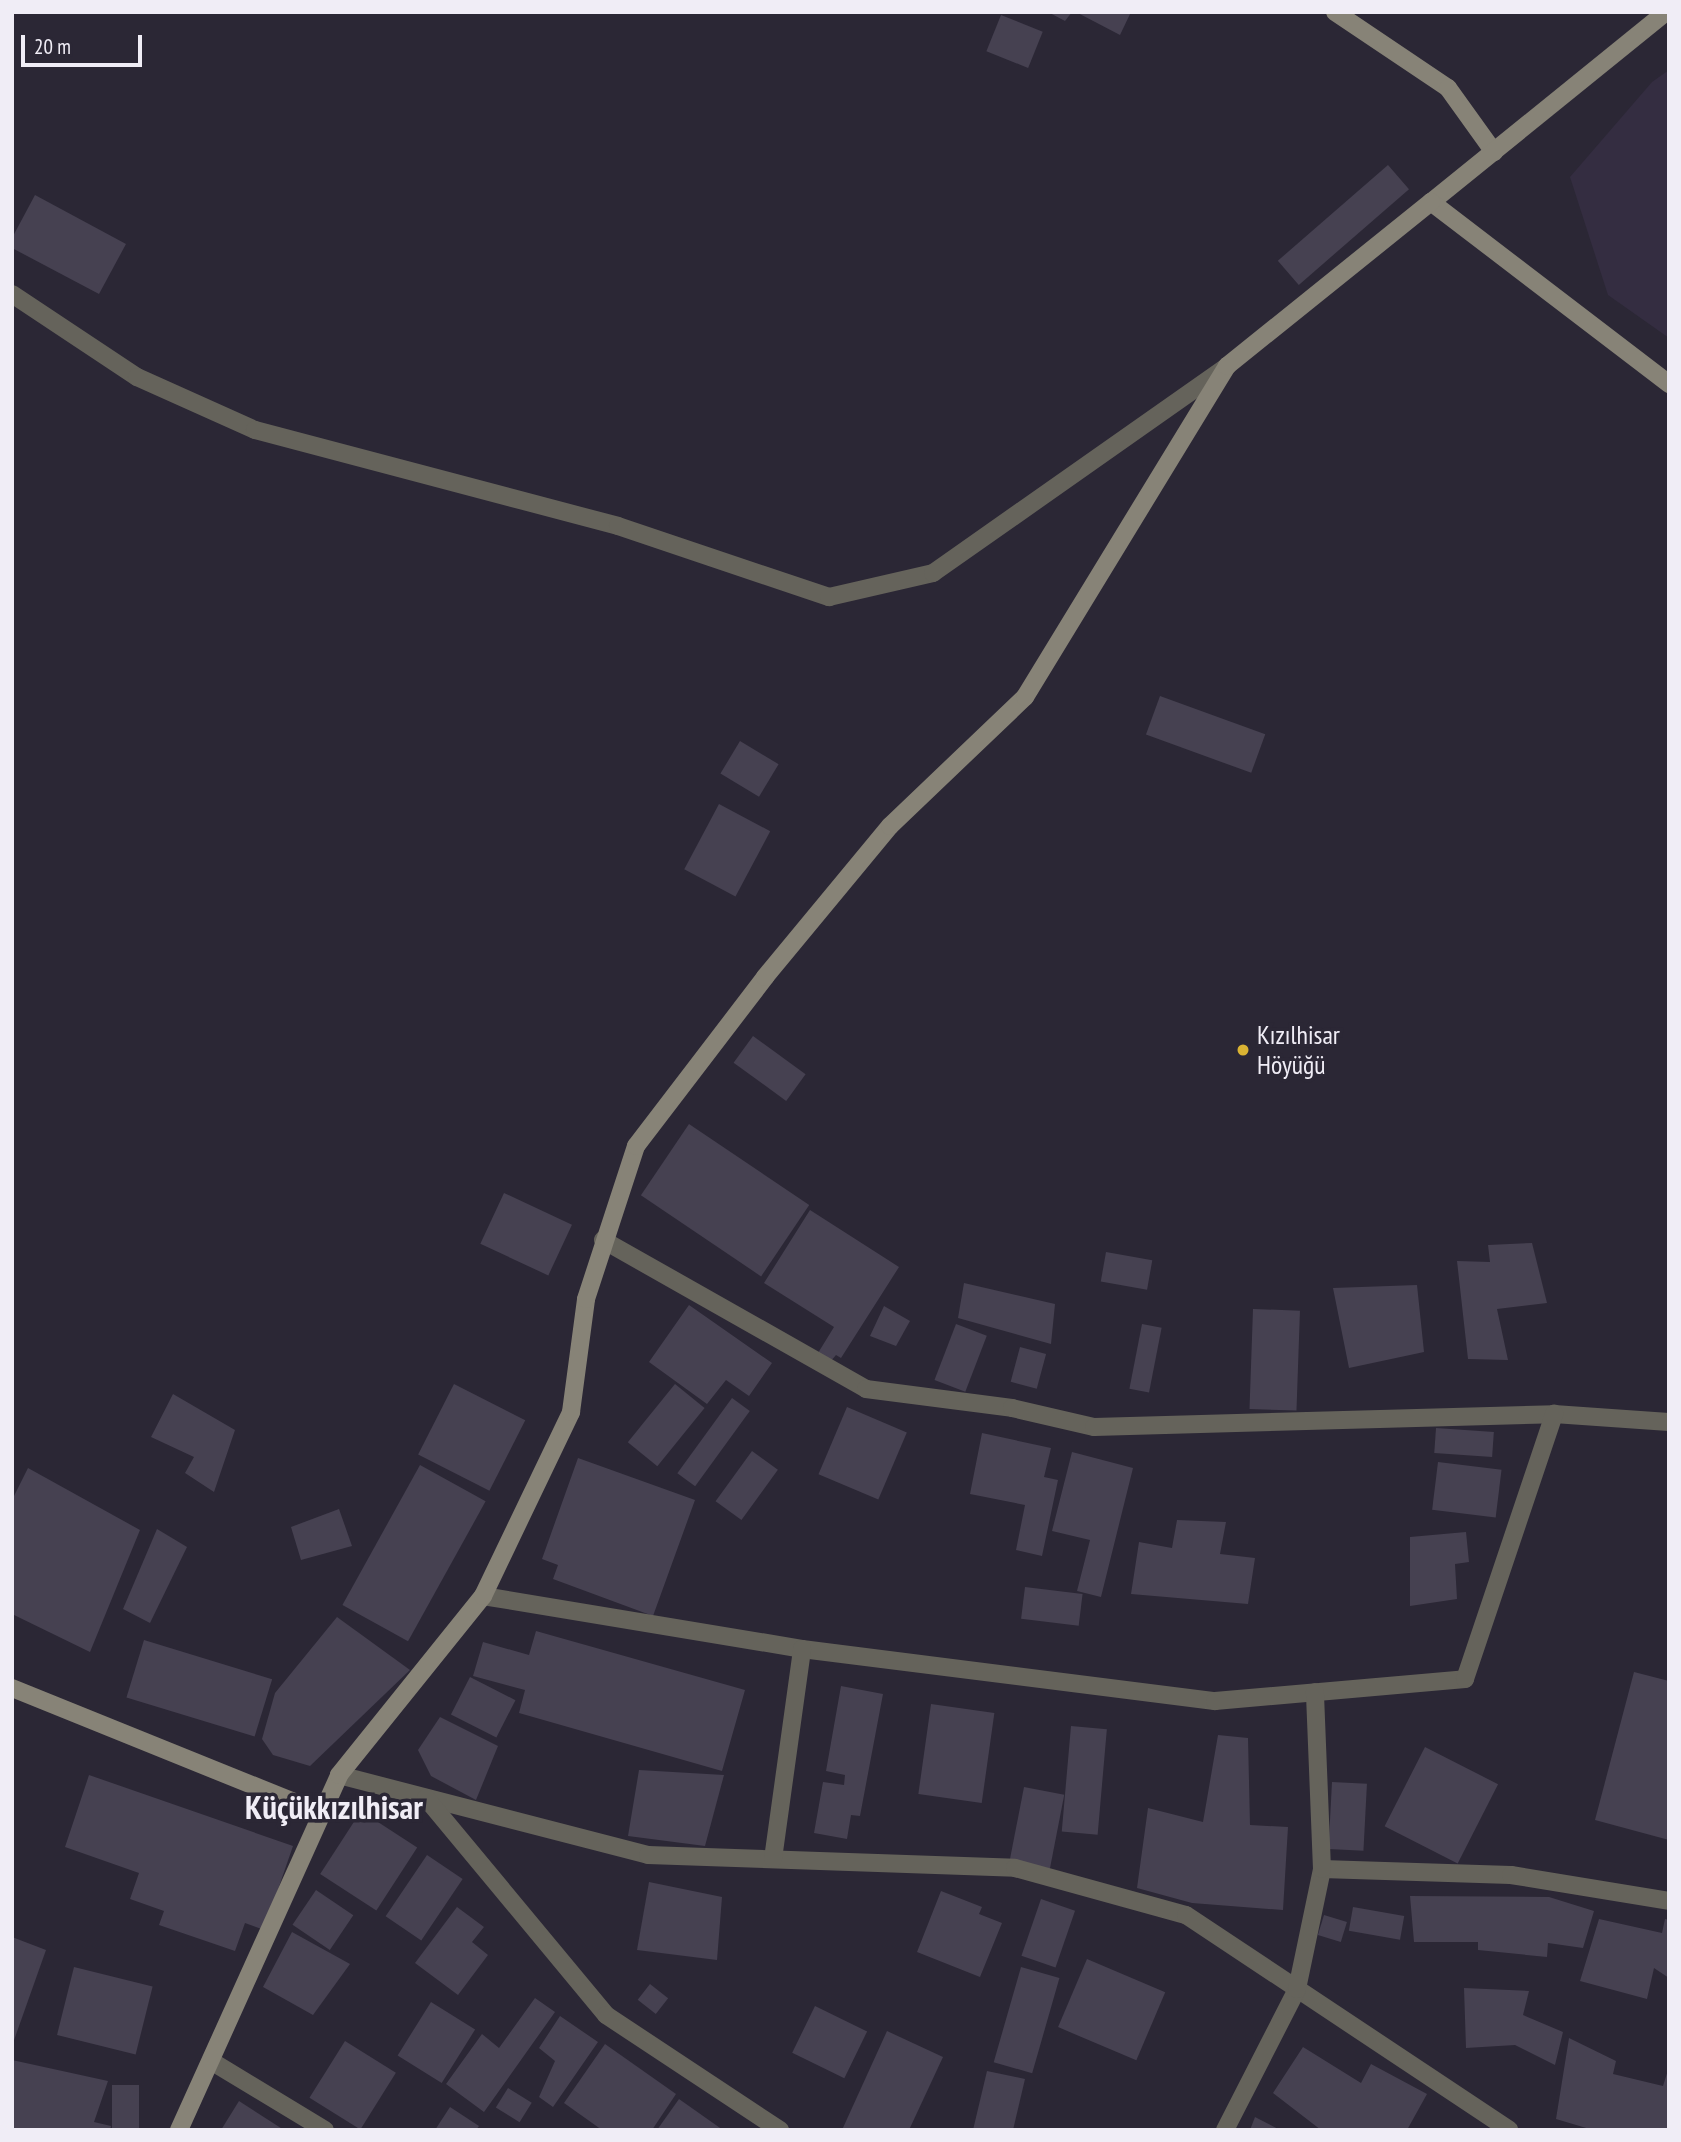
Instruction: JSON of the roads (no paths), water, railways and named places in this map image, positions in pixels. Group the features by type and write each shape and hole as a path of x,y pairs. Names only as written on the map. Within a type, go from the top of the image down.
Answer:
{"street":[{"path":"1335,12 1448,88 1494,152"},
{"path":"12,294 137,377 255,430 618,526 829,597 933,573 1227,366 1666,12"},
{"path":"1430,202 1669,384"},
{"path":"179,2130 339,1775 482,1596 571,1412 586,1299 603,1240 636,1146 765,976 890,826 1025,697 1227,366"},
{"path":"603,1240 866,1389 1012,1408 1094,1427 1554,1415 1669,1422"},
{"path":"482,1596 802,1649 1215,1701 1465,1679 1554,1415"},
{"path":"774,1859 802,1649"},
{"path":"12,1688 322,1813"},
{"path":"1225,2130 1297,1989 1322,1869 1315,1692"},
{"path":"339,1775 648,1855 1015,1868 1186,1915 1509,2130"},
{"path":"426,1798 606,2015 780,2130"},
{"path":"1322,1869 1511,1875 1669,1901"},
{"path":"211,2061 325,2130"}],"place":[{"name":"Kızılhisar Höyüğü","path":"1243,1050"}],"district":[{"name":"Küçükkızılhisar","path":"334,1807"}]}
